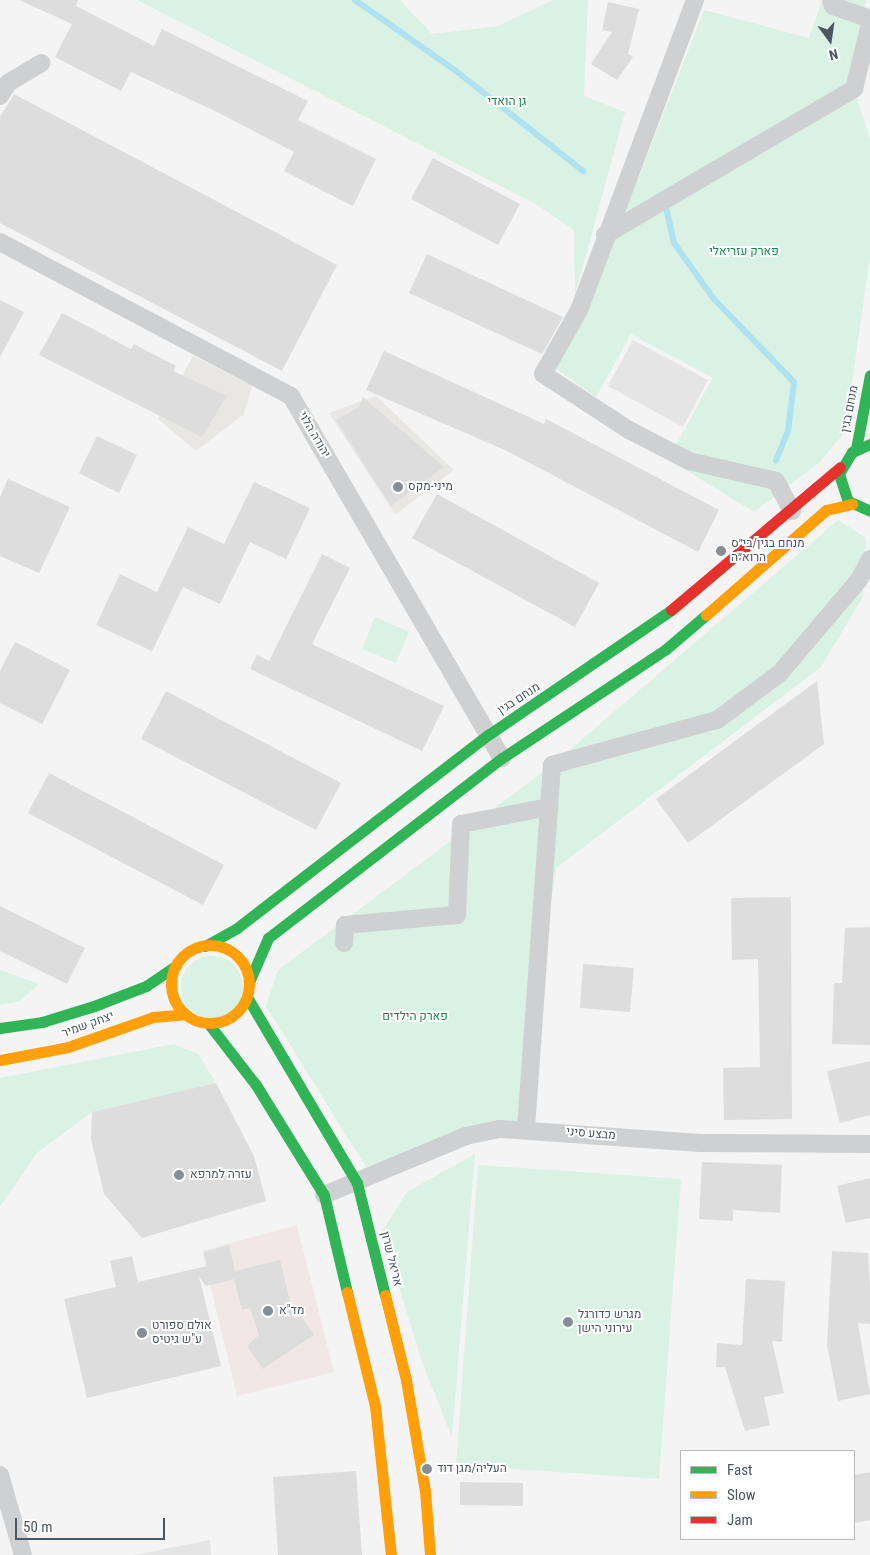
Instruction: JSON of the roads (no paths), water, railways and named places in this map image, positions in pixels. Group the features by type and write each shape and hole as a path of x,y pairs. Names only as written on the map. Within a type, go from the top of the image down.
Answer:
{"main road":[{"name":"מנחם בגין","path":"205,946 237,928 488,735 641,634 792,511 840,467 856,449 870,375"},
{"path":"856,449 870,444"},
{"path":"840,467 841,487 852,504"},
{"path":"208,1023 232,1016 248,997 249,982 268,938 502,758 666,648 826,510 852,504 870,511"},
{"path":"249,982 234,953 205,946 186,953 176,966 172,990 185,1014 208,1023 256,1085 324,1195 375,1406 391,1555"},
{"name":"יצחק שמיר","path":"0,1028 42,1022 94,1006 146,986 176,966"},
{"name":"אריאל שרון","path":"248,997 357,1183 406,1380 426,1491 430,1555"},
{"name":"יצחק שמיר","path":"0,1060 68,1047 153,1017 185,1014"}],"street":[{"path":"696,0 605,235 579,310 543,374 629,430 689,461 776,481 792,511"},
{"path":"831,0 833,6 870,19"},
{"path":"605,235 854,88 870,24"},
{"path":"0,96 8,83 41,63"},
{"name":"יהודה הלוי","path":"0,242 291,396 502,758"},
{"path":"526,1128 552,765 717,720 780,673 859,580 870,559"},
{"path":"344,943 345,925 457,915 460,824 549,807"},
{"name":"מבצע סיני","path":"324,1195 357,1183 466,1136 526,1128 701,1143 870,1144"},
{"path":"0,1475 24,1555"}],"waterway":[{"path":"355,0 456,71 583,171"},
{"path":"665,203 674,243 714,299 794,382 788,431 776,461"}],"place":[{"name":"מיני-מקס","path":"398,487"},
{"name":"מנחם בגין/בי״ס הרוא״ה","path":"721,551"},
{"name":"עזרה למרפא","path":"179,1175"},
{"name":"מד\"א","path":"268,1311"},
{"name":"מגרש כדורגל עירוני הישן","path":"568,1322"},
{"name":"אולם ספורט ע\"ש גיטיס","path":"142,1333"},
{"name":"העליה/מגן דוד","path":"427,1469"}],"park label":[{"name":"גן הואדי","path":"507,102"},
{"name":"פארק עזריאלי","path":"744,252"},
{"name":"פארק הילדים","path":"415,1017"}]}
